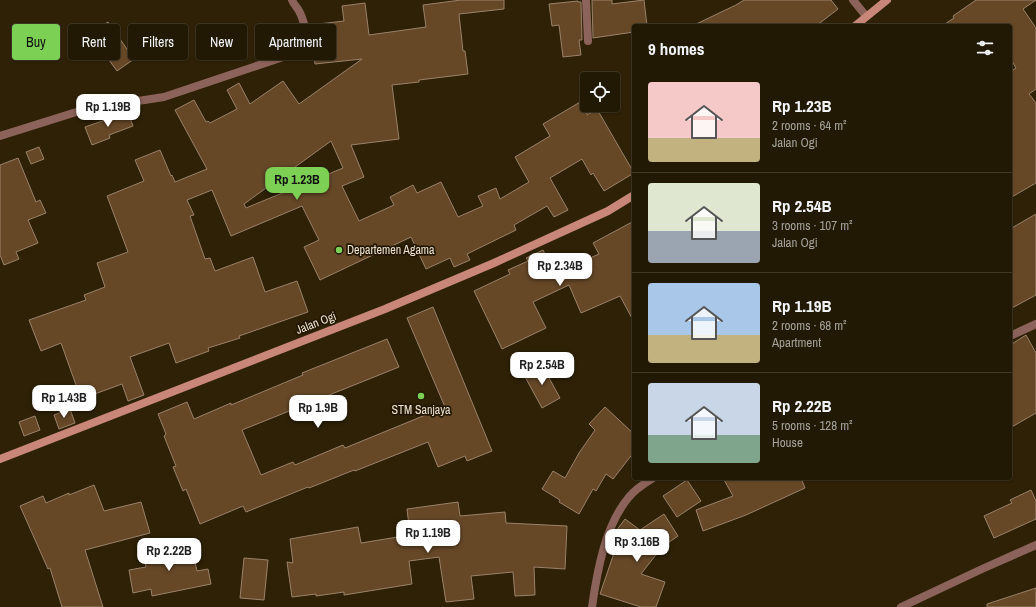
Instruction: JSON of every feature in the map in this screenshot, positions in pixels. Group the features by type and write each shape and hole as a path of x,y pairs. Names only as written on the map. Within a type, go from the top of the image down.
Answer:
{"street":[{"path":"0,136 86,109 164,97 298,52 306,47 308,39 299,10 292,0"},
{"path":"586,0 588,40"},
{"path":"853,0 866,16"},
{"path":"857,24 887,0"},
{"name":"Jalan Ogi","path":"0,459 392,306 494,263 608,211 632,196"},
{"path":"1012,335 1036,324"},
{"path":"592,607 597,571 605,542 618,513 629,497 649,480"},
{"path":"901,607 1036,545"}],"building":[{"path":"461,0 504,0 504,9 459,14 463,51 465,51 468,74 392,85 399,139 351,145 364,177 342,186 359,221 394,205 390,197 413,185 417,193 441,182 458,217 483,206 478,196 496,188 500,199 529,182 515,157 550,136 543,124 580,102 580,112 587,112 587,115 592,112 599,112 632,170 632,174 604,191 593,173 591,175 582,159 550,178 568,210 554,217 547,206 514,225 516,230 467,254 470,260 454,267 450,258 426,269 411,237 320,280 304,247 319,240 302,206 231,236 212,190 187,200 194,215 190,216 205,259 210,258 215,271 253,257 265,292 297,281 308,312 239,336 240,338 208,348 209,351 176,363 169,343 130,357 144,395 128,401 122,384 81,399 61,343 41,351 29,320 86,300 84,295 105,287 97,263 128,252 107,196 144,181 135,160 160,150 175,182 207,169 175,110 194,100 206,122 208,121 210,123 237,109 227,90 239,83 250,104 283,81 299,104 362,59 315,64 314,60 336,60 336,24 318,24 344,21 342,6 365,3 369,35 426,27 423,5","holes":["331,141 343,168 246,208 244,204"]},
{"path":"592,0 612,0 612,4 644,0 647,24 632,24 632,32 593,38"},
{"path":"744,0 831,0 838,9 819,24 696,24"},
{"path":"976,0 1036,0 1023,9 1036,28 1036,89 1029,94 1036,103 1036,183 1012,197 1012,71 1016,68 1012,61 1012,24 945,24 954,18 953,16"},
{"path":"581,2 582,40 579,40 581,55 563,57 559,25 552,26 549,4"},
{"path":"120,39 128,50 128,60 133,60 117,71 109,60 120,60"},
{"path":"128,112 133,126 109,135 110,138 92,145 85,127"},
{"path":"39,147 44,159 31,164 26,152"},
{"path":"18,158 36,202 40,200 46,213 28,220 38,243 16,252 19,259 4,265 0,255 0,165"},
{"path":"1036,214 1036,295 1012,308 1012,228"},
{"path":"632,222 632,318 620,296 581,313 569,285 533,302 546,328 502,349 474,291 510,274 508,270 528,261 526,258 543,250 553,271 556,273 599,254 593,243"},
{"path":"433,307 492,451 467,461 465,456 438,467 428,442 246,512 243,506 200,524 186,489 183,491 173,467 176,466 164,436 166,434 158,414 187,402 194,419 231,403 231,405 303,375 302,373 387,339 399,367 242,430 261,475 293,462 295,465 343,445 345,448 445,407 407,318"},
{"path":"1026,335 1036,353 1036,413 1012,427 1012,344"},
{"path":"542,365 560,398 542,408 524,375"},
{"path":"605,407 632,432 632,455 613,479 606,474 596,491 593,489 579,514 559,502 560,500 542,489 553,471 565,478 579,453 595,430 589,424"},
{"path":"70,409 75,423 59,429 54,415"},
{"path":"35,416 40,430 24,436 19,422"},
{"path":"687,480 701,501 677,517 663,496"},
{"path":"724,480 802,480 805,488 746,515 703,531 696,510 733,496"},
{"path":"94,485 104,511 141,502 150,533 85,550 103,607 62,607 50,568 48,569 20,506 43,496 46,503 69,493 69,495"},
{"path":"1031,490 1036,501 1036,519 994,538 984,516 1012,503 1010,500"},
{"path":"458,502 460,516 505,512 506,523 567,526 565,569 534,567 535,595 515,596 513,572 471,576 474,599 446,602 439,557 409,561 412,584 344,595 344,592 316,596 316,594 292,597 287,562 293,563 290,539 358,527 361,543 410,535 407,509"},
{"path":"664,514 678,536 662,547 641,574 665,582 656,607 641,607 600,594 615,550 610,546 613,537 625,519 640,530"},
{"path":"191,545 197,571 208,569 211,584 152,596 151,589 133,593 129,570 146,567 143,555"},
{"path":"244,558 268,560 264,600 240,598"},
{"path":"1036,588 1036,607 987,607 987,604"}],"place":[{"name":"Departemen Agama","path":"339,250"},
{"name":"STM Sanjaya","path":"421,396"}]}
